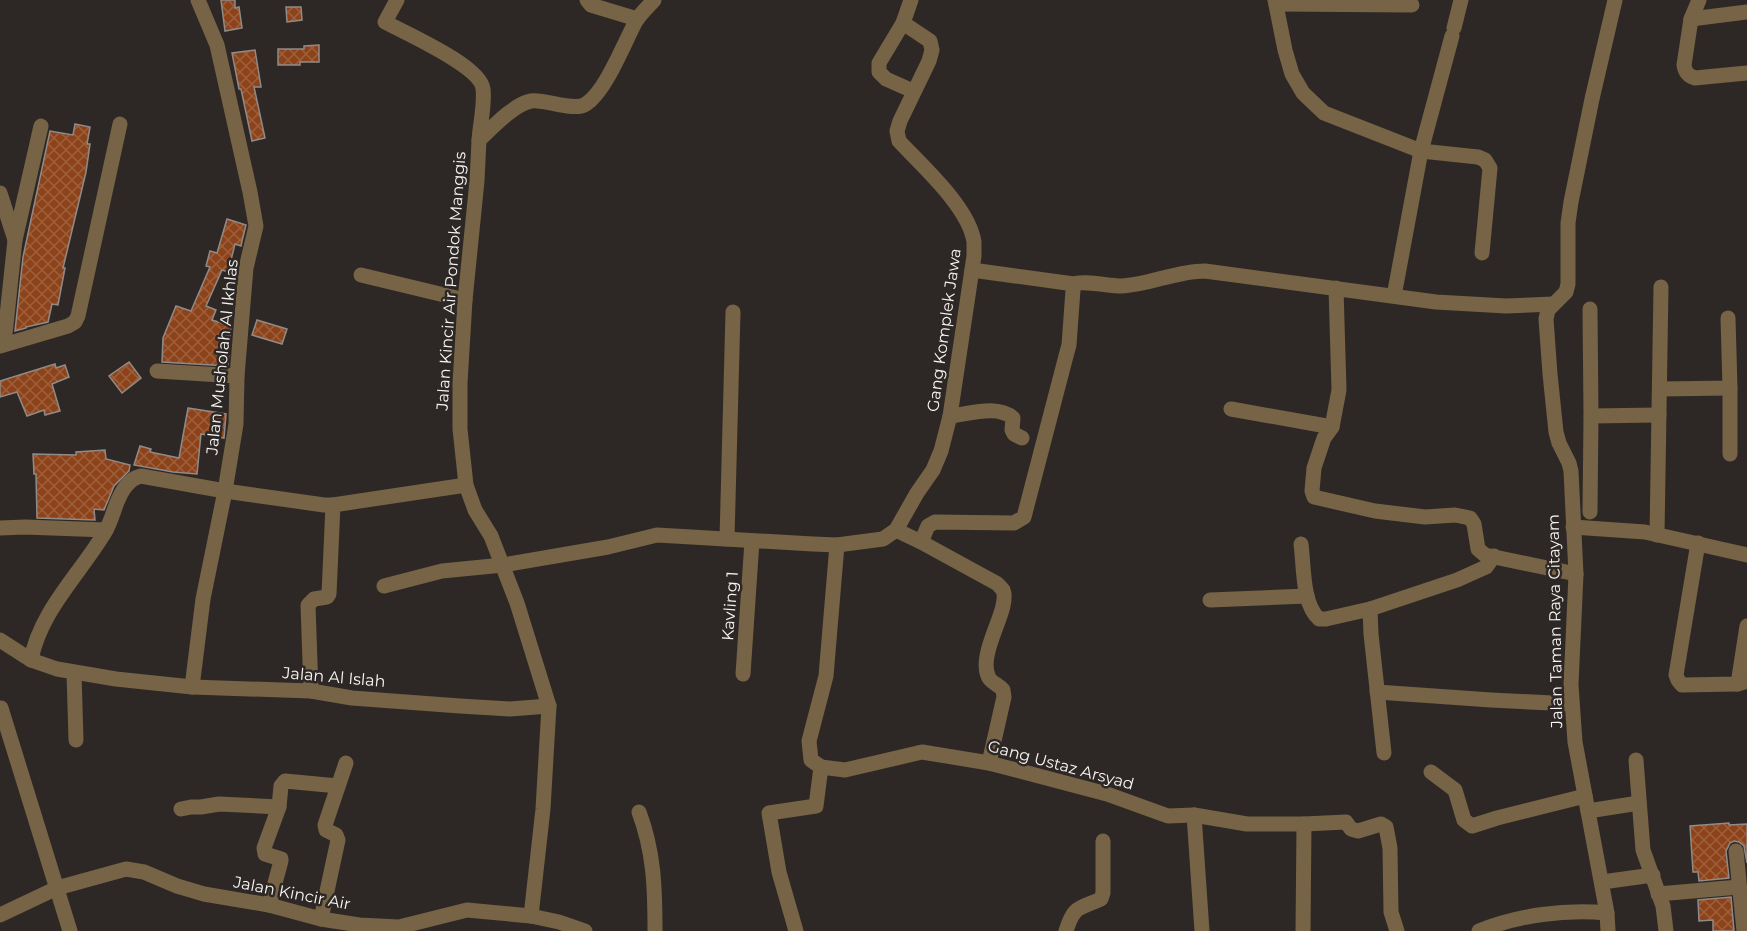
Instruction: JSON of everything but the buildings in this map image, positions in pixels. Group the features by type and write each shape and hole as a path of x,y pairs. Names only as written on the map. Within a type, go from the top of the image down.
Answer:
{"street":[{"name":"Jalan Musholah Al Ikhlas","path":"192,687 203,599 236,424 237,376 246,268 256,226 217,45 198,0"},
{"path":"397,0 385,22 461,63 481,79 483,88 479,140"},
{"path":"587,0 591,5 637,19 654,0"},
{"path":"911,0 903,23 879,63 879,72 886,79 913,91"},
{"path":"1394,296 1420,151 1461,0"},
{"name":"Jalan Taman Raya Citayam","path":"1608,931 1602,882 1575,742 1571,685 1576,574 1571,471 1559,443 1546,319 1548,310 1566,292 1568,284 1568,223 1571,202 1615,0"},
{"path":"1699,0 1691,19 1685,71 1695,78 1747,74"},
{"path":"1412,5 1275,2 1292,74 1302,93 1324,113 1420,151 1478,157 1485,160 1490,168 1482,253"},
{"path":"1691,19 1747,12"},
{"name":"Jalan Kincir Air Pondok Manggis","path":"549,706 503,565 492,536 475,510 466,485 460,429 460,383 479,140 499,122 528,102 547,101 577,106 585,105 600,88 616,62 637,19"},
{"name":"Gang Komplek Jawa","path":"896,530 937,461 950,416 974,243 971,231 957,206 899,141 897,131 900,121 932,50 930,40 903,23"},
{"path":"41,126 15,240 2,345 75,322 120,124"},
{"path":"0,193 15,240"},
{"path":"972,270 1074,284 1078,282 1122,286 1183,273 1205,271 1436,302 1506,306 1553,304"},
{"path":"361,275 465,300"},
{"path":"921,542 928,525 935,522 1014,523 1024,517 1069,345 1074,284"},
{"path":"1657,535 1661,287"},
{"path":"1336,288 1339,390 1332,427 1324,438 1317,459 1312,491 1314,497 1375,511 1425,517 1455,515 1470,518 1474,524 1479,549 1485,555 1576,574"},
{"path":"1590,309 1590,512"},
{"path":"727,539 733,312"},
{"path":"1728,318 1730,454"},
{"path":"157,371 237,376"},
{"path":"1660,389 1730,388"},
{"path":"1231,410 1332,427"},
{"path":"950,416 989,411 1004,412 1013,418 1014,434 1022,438"},
{"path":"1591,417 1659,415"},
{"path":"0,640 31,660 34,644 51,611 106,530 119,496 133,478 141,476 304,503 333,505 466,485"},
{"path":"311,691 308,605 314,598 327,597 329,594 333,505"},
{"path":"1573,526 1645,532 1747,555"},
{"path":"0,528 106,530"},
{"path":"384,586 442,571 503,565 608,547 657,535 837,544 883,539 896,530 996,583 1003,590 1004,599 988,653 987,664 989,676 1003,690 1004,697 989,764"},
{"name":"Kavling 1","path":"744,674 752,541"},
{"path":"1698,543 1676,675 1682,685 1743,683 1747,626"},
{"path":"796,931 779,872 769,813 816,807 821,767 811,760 809,741 826,676 837,544"},
{"path":"1301,544 1309,605 1319,620 1370,609 1457,580 1486,567 1494,556"},
{"path":"1210,600 1307,596"},
{"path":"1370,609 1384,753"},
{"name":"Jalan Al Islah","path":"31,660 74,673 192,687 311,691 352,698 510,709 549,706"},
{"path":"74,673 76,740"},
{"path":"1377,692 1572,704"},
{"path":"531,916 543,809 549,706"},
{"path":"1,708 70,931"},
{"name":"Gang Ustaz Arsyad","path":"821,767 845,770 922,752 989,764 1107,794 1168,816 1194,815 1243,824 1346,822 1350,829 1358,831 1381,824 1386,827 1390,848 1391,912 1397,931"},
{"path":"1636,760 1643,850 1662,906 1666,931"},
{"path":"321,919 338,840 336,835 326,830 325,825 346,763"},
{"path":"1431,772 1455,790 1464,820 1472,826 1497,818 1587,804 1639,803"},
{"path":"269,905 281,860 265,854 264,848 279,807 281,786 285,781 338,786"},
{"path":"181,809 219,804 279,807"},
{"path":"639,812 644,824 653,867 655,931"},
{"path":"1194,815 1202,931"},
{"path":"1303,931 1304,824"},
{"path":"1066,931 1070,918 1077,908 1101,899 1103,841"},
{"path":"1736,851 1742,882 1744,931"},
{"name":"Jalan Kincir Air","path":"0,915 57,888 126,869 144,872 204,894 269,905 321,919 359,925 399,927 434,925 468,910 559,921 585,931"},
{"path":"1602,882 1653,875"},
{"path":"1658,894 1742,882"},
{"path":"1479,931 1560,911 1607,913"}]}
